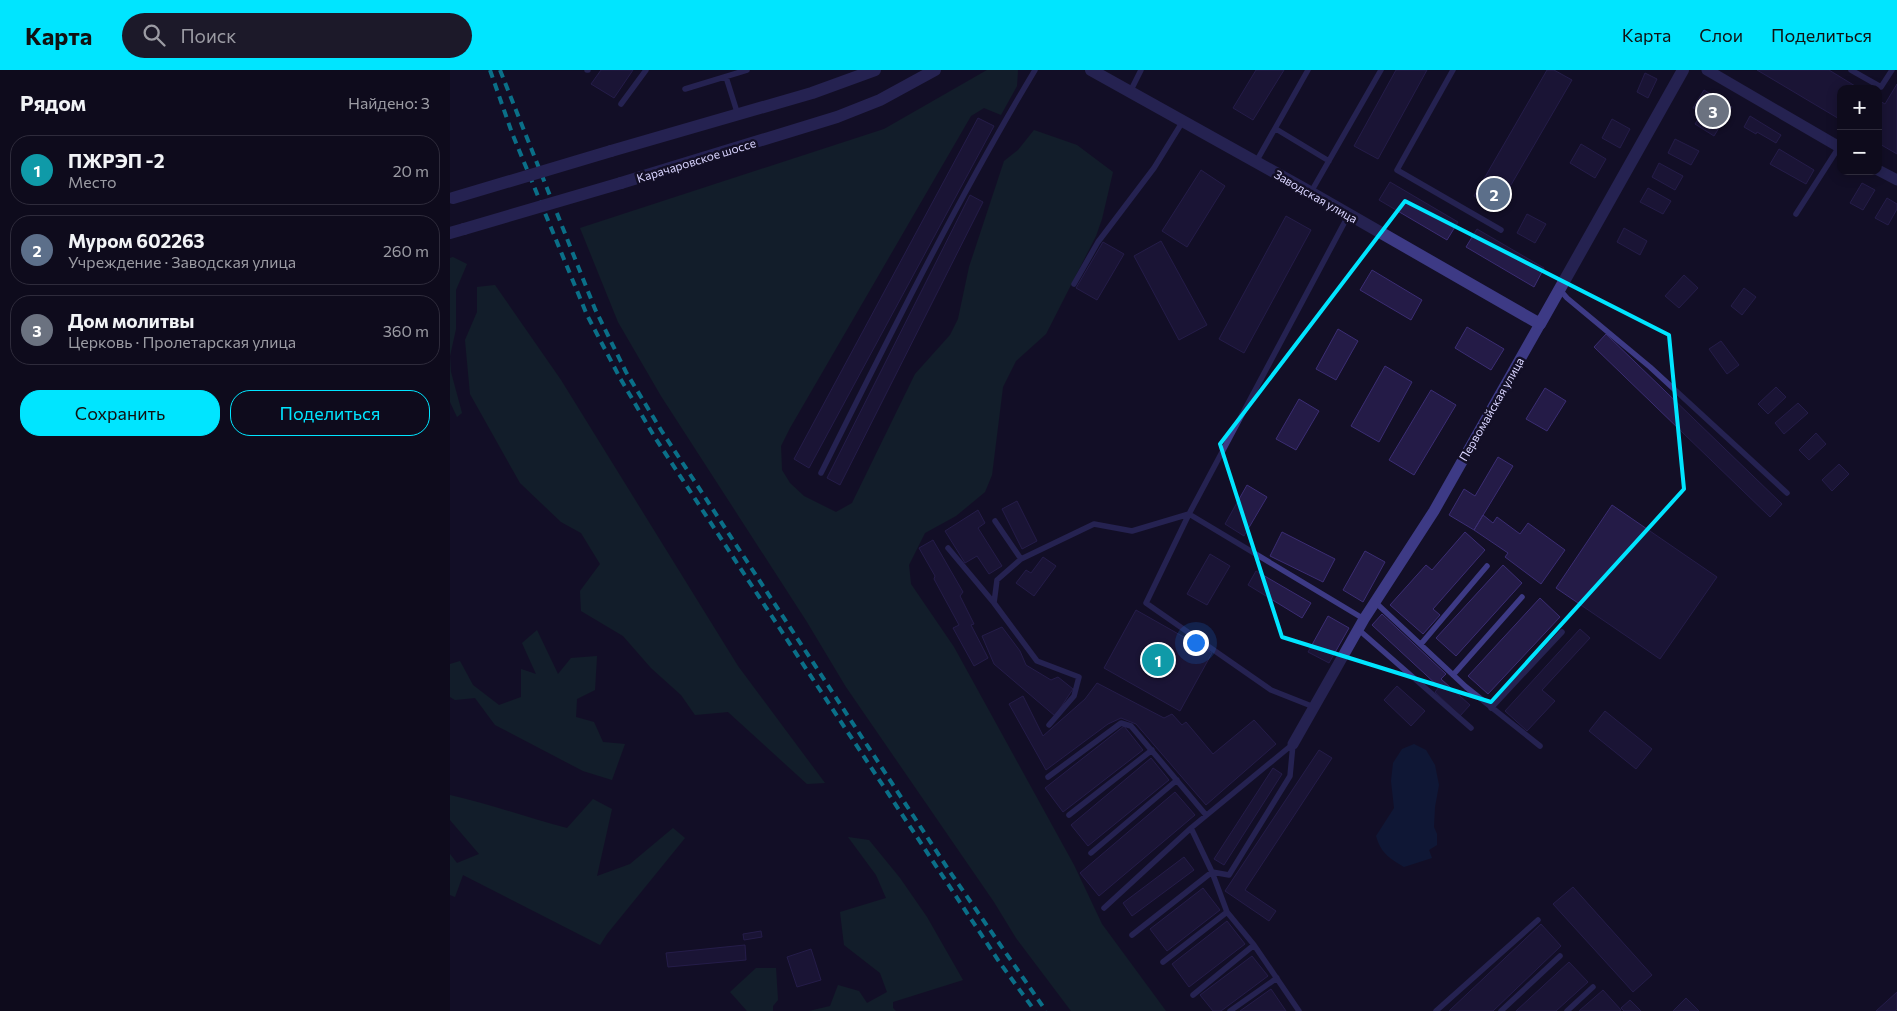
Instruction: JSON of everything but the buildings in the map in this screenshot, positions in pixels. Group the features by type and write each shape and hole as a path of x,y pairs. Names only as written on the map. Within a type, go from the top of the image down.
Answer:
{"street":[{"path":"848,81 859,70"},
{"path":"451,198 812,93 875,70"},
{"name":"Карачаровское шоссе","path":"450,233 837,117 880,100 934,70"},
{"name":"Заводская улица","path":"1091,70 1349,214 1540,324"},
{"name":"Первомайская улица","path":"1294,744 1364,619 1434,511 1683,70"},
{"path":"1707,70 1837,146"},
{"path":"1882,171 1895,176"}],"lane":[{"path":"621,104 646,70"},
{"path":"685,90 747,70"},
{"path":"820,472 932,253 1035,70"},
{"path":"1130,92 1141,70"},
{"path":"1256,162 1308,70"},
{"path":"1310,192 1381,70"},
{"path":"1453,70 1397,170 1501,230"},
{"path":"1852,70 1881,87 1892,70"},
{"path":"726,77 738,115"},
{"path":"1074,284 1098,242 1154,168 1183,121"},
{"path":"1276,129 1329,161"},
{"path":"1796,214 1837,152"},
{"path":"1316,707 1271,690 1146,603 1189,514 1349,214"},
{"path":"1560,290 1650,367 1787,493"},
{"path":"994,603 997,580 1021,558 1094,524 1132,531 1189,514 1364,619"},
{"path":"995,522 1021,558"},
{"path":"948,548 994,603 1037,661 1078,677 1074,696 1049,725"},
{"path":"1422,644 1487,566"},
{"path":"1453,675 1522,597"},
{"path":"1375,602 1453,675 1540,746"},
{"path":"1359,630 1471,728"},
{"path":"1492,708 1562,632"},
{"path":"1048,777 1121,723 1131,726 1206,815"},
{"path":"1104,908 1190,828 1294,744"},
{"path":"1132,935 1212,872 1229,875 1290,776 1294,744"},
{"path":"1069,815 1152,750"},
{"path":"1091,852 1177,780"},
{"path":"1190,828 1212,872 1227,912 1254,945 1299,1011"},
{"path":"1163,962 1227,912"},
{"path":"1436,1011 1538,920"},
{"path":"1193,995 1254,945"},
{"path":"1501,1011 1560,956"},
{"path":"1230,1011 1277,978"},
{"path":"1567,1011 1593,988"}],"highlighted area":[{"path":"1405,201 1669,335 1684,489 1491,702 1282,637 1220,444"}],"green space":[{"path":"987,70 1018,70 1017,86 1001,115 984,108 971,116 790,428 781,446 782,470 790,483 804,496 836,512 852,503 915,374 950,335 958,319 969,267 1004,161 1018,150 1034,130 1077,145 1113,172 1096,236 1046,334 1016,361 1003,387 992,475 985,492 956,516 925,533 909,565 911,584 954,647 1074,865 1102,924 1166,1011 1071,1011 1016,938 994,902 846,687 807,622 661,396 618,322 580,228 884,129"},
{"path":"453,257 467,264 456,290 456,329 450,356 450,258"},
{"path":"495,285 561,380 738,666 825,783 807,784 728,712 695,715 681,695 651,668 623,636 581,611 580,591 600,564 581,533 561,522 520,483 470,394 465,340 477,312 477,287"},
{"path":"450,356 451,372 462,413 457,417 450,402"},
{"path":"537,630 558,674 571,658 597,656 595,690 577,699 576,717 594,722 603,742 625,744 612,780 583,771 495,725 475,698 455,700 450,697 450,664 460,661 473,685 499,705 521,697 521,669 536,674 522,643"},
{"path":"450,795 567,828 593,799 612,809 597,876 630,864 673,828 685,838 600,945 463,875 455,897 450,895 450,854 457,863 479,854 450,820"},
{"path":"848,837 869,840 900,878 927,917 963,980 893,1002 893,1008 896,1011 809,1011 830,1006 838,985 859,991 867,1003 887,992 880,973 844,945 840,912 886,898 876,875"},
{"path":"756,968 776,968 778,1000 773,1006 773,1011 747,1011 730,992"}],"water":[{"path":"1414,744 1426,750 1435,765 1439,785 1434,827 1437,834 1437,845 1429,850 1432,858 1404,867 1386,854 1380,847 1376,836 1394,808 1391,781 1393,763 1402,749"}],"railway":[{"path":"490,70 512,133 587,315 620,378 654,436 818,687 1000,963 1035,1011"},
{"path":"500,70 595,309 626,372 661,430 950,872 1046,1011"}],"place":[{"name":"Дом молитвы","path":"1713,111"},
{"name":"Муром 602263","path":"1494,194"},
{"name":"ПЖРЭП -2","path":"1158,660"}]}
